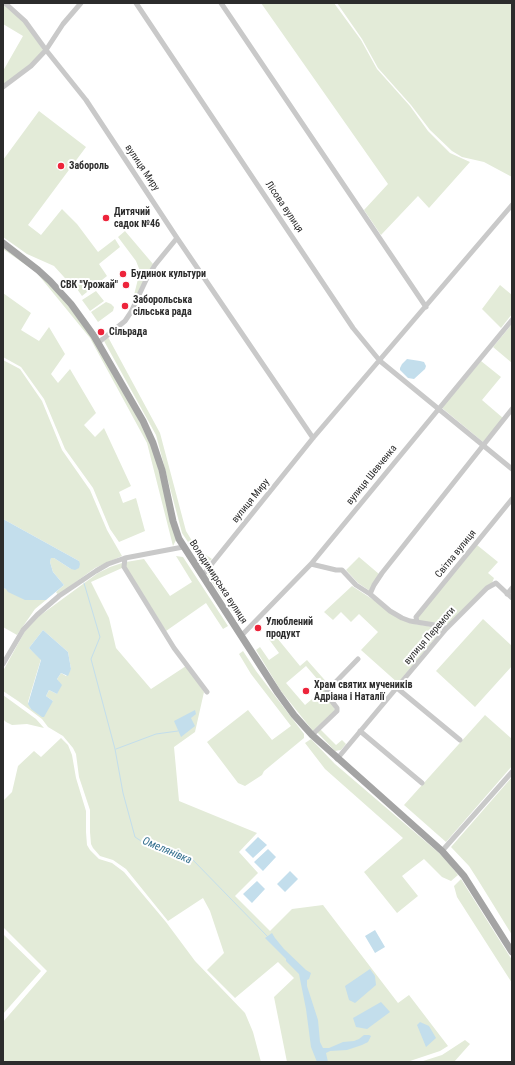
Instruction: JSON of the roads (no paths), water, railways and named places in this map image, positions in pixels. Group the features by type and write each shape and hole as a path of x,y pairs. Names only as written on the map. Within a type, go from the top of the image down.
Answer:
{"main road":[{"name":"Володимирська вулиця","path":"3,243 50,280 71,304 99,342 141,417 153,443 162,470 173,521 183,547 278,694 312,735 337,759 442,851 464,876 512,952"}],"street":[{"name":"вулиця Миру","path":"5,3 25,21 86,100 177,238 314,438"},
{"path":"3,87 31,66 46,50 63,24 81,3"},
{"name":"Лісова вулиця","path":"136,3 353,328 380,361 512,469"},
{"path":"221,3 426,307"},
{"path":"380,361 512,205"},
{"path":"99,342 125,321 155,265 177,238"},
{"name":"вулиця Шевченка","path":"241,636 311,564 512,320"},
{"name":"вулиця Миру","path":"202,576 314,438 380,361"},
{"path":"370,594 382,573 512,410"},
{"name":"Світла вулиця","path":"417,622 416,617 512,499"},
{"path":"3,663 23,630 36,615 59,596 96,571 108,564 125,558 183,547"},
{"path":"125,558 124,566 128,573 174,648 207,692"},
{"path":"311,564 342,570 356,585 370,594 390,611 402,618 441,626 446,629"},
{"name":"вулиця Перемоги","path":"337,759 446,629 491,585 496,584 508,594"},
{"path":"512,588 508,594 512,598"},
{"path":"312,735 337,711 337,708 327,695 327,691 358,659"},
{"path":"397,688 460,740"},
{"path":"360,731 422,783"},
{"path":"442,851 512,772"}],"water":[{"path":"407,359 424,362 426,366 425,369 414,379 408,378 400,370 402,364"},
{"path":"3,519 79,561 79,568 75,570 54,558 51,558 50,562 53,572 64,585 46,600 25,600 3,588"},
{"path":"43,630 68,652 71,669 68,676 61,673 57,679 62,685 57,694 49,690 46,696 53,701 44,717 42,717 31,709 28,704 41,660 29,648"},
{"path":"195,710 196,714 191,718 195,726 181,737 174,721"},
{"path":"258,837 267,845 253,858 245,850"},
{"path":"268,849 276,857 263,871 254,862"},
{"path":"290,871 298,879 285,892 277,884"},
{"path":"257,881 265,889 252,903 243,894"},
{"path":"375,930 385,947 375,953 365,936"},
{"path":"272,933 284,949 311,973 309,979 307,980 307,986 318,1020 320,1042 323,1048 329,1048 343,1042 354,1041 364,1035 371,1036 368,1042 347,1050 330,1051 326,1053 328,1062 317,1062 311,1047 306,1009 299,974 265,938"},
{"path":"370,969 375,976 376,985 355,1003 349,1000 345,986"},
{"path":"381,1002 390,1012 367,1029 356,1027 353,1018"},
{"path":"420,1022 429,1026 436,1038 426,1047 417,1025"}],"waterway":[{"name":"Омелянівка","path":"84,583 100,637 91,659 115,749 123,793 135,837 147,845 192,859 268,937"},
{"path":"116,749 156,734 178,731"}],"place":[{"name":"Забороль","path":"61,166"},
{"name":"Дитячий садок №46","path":"106,218"},
{"name":"Будинок культури","path":"123,274"},
{"name":"СВК \"Урожай\"","path":"126,285"},
{"name":"Заборольська сільська рада","path":"125,306"},
{"name":"Сільрада","path":"101,332"},
{"name":"Улюблений продукт","path":"258,628"},
{"name":"Храм святих мучеників Адріана і Наталії","path":"306,691"}]}
